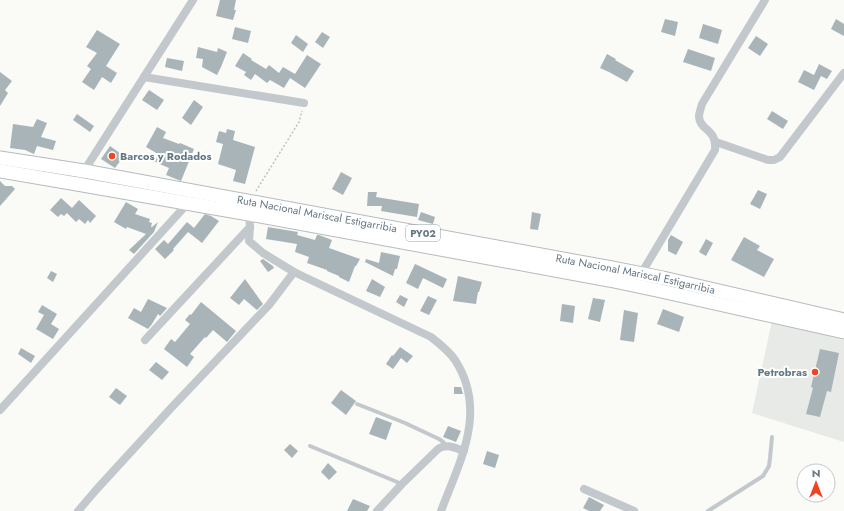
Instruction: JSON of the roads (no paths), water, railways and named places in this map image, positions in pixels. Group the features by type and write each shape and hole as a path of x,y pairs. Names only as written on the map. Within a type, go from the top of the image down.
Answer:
{"highway":[{"name":"Ruta Nacional Mariscal Estigarribia","path":"0,158 84,170 249,207 661,290 844,332"},
{"name":"Ruta Nacional Mariscal Estigarribia","path":"0,171 188,204 249,207 641,274 844,320"}],"street":[{"path":"78,184 84,170 193,0"},
{"path":"641,274 716,150 716,142 713,135 702,125 699,117 702,104 765,0"},
{"path":"716,142 768,160 774,160 780,157 844,73"},
{"path":"144,77 304,103"},
{"path":"0,410 188,204"},
{"path":"249,207 249,241 263,253 294,272 431,337 455,360 464,377 469,393 471,404 470,422 464,451 441,511"},
{"path":"145,340 250,227"},
{"path":"78,511 172,407 269,305 294,272"},
{"path":"376,511 438,449 449,446 464,451"},
{"path":"584,489 634,511"}],"lane":[{"path":"357,404 405,423 439,439 445,446"},
{"path":"708,511 763,476 769,466 772,437"},
{"path":"310,446 402,484"}],"place":[{"name":"Barcos y Rodados","path":"112,156"},
{"name":"Petrobras","path":"815,372"}]}
